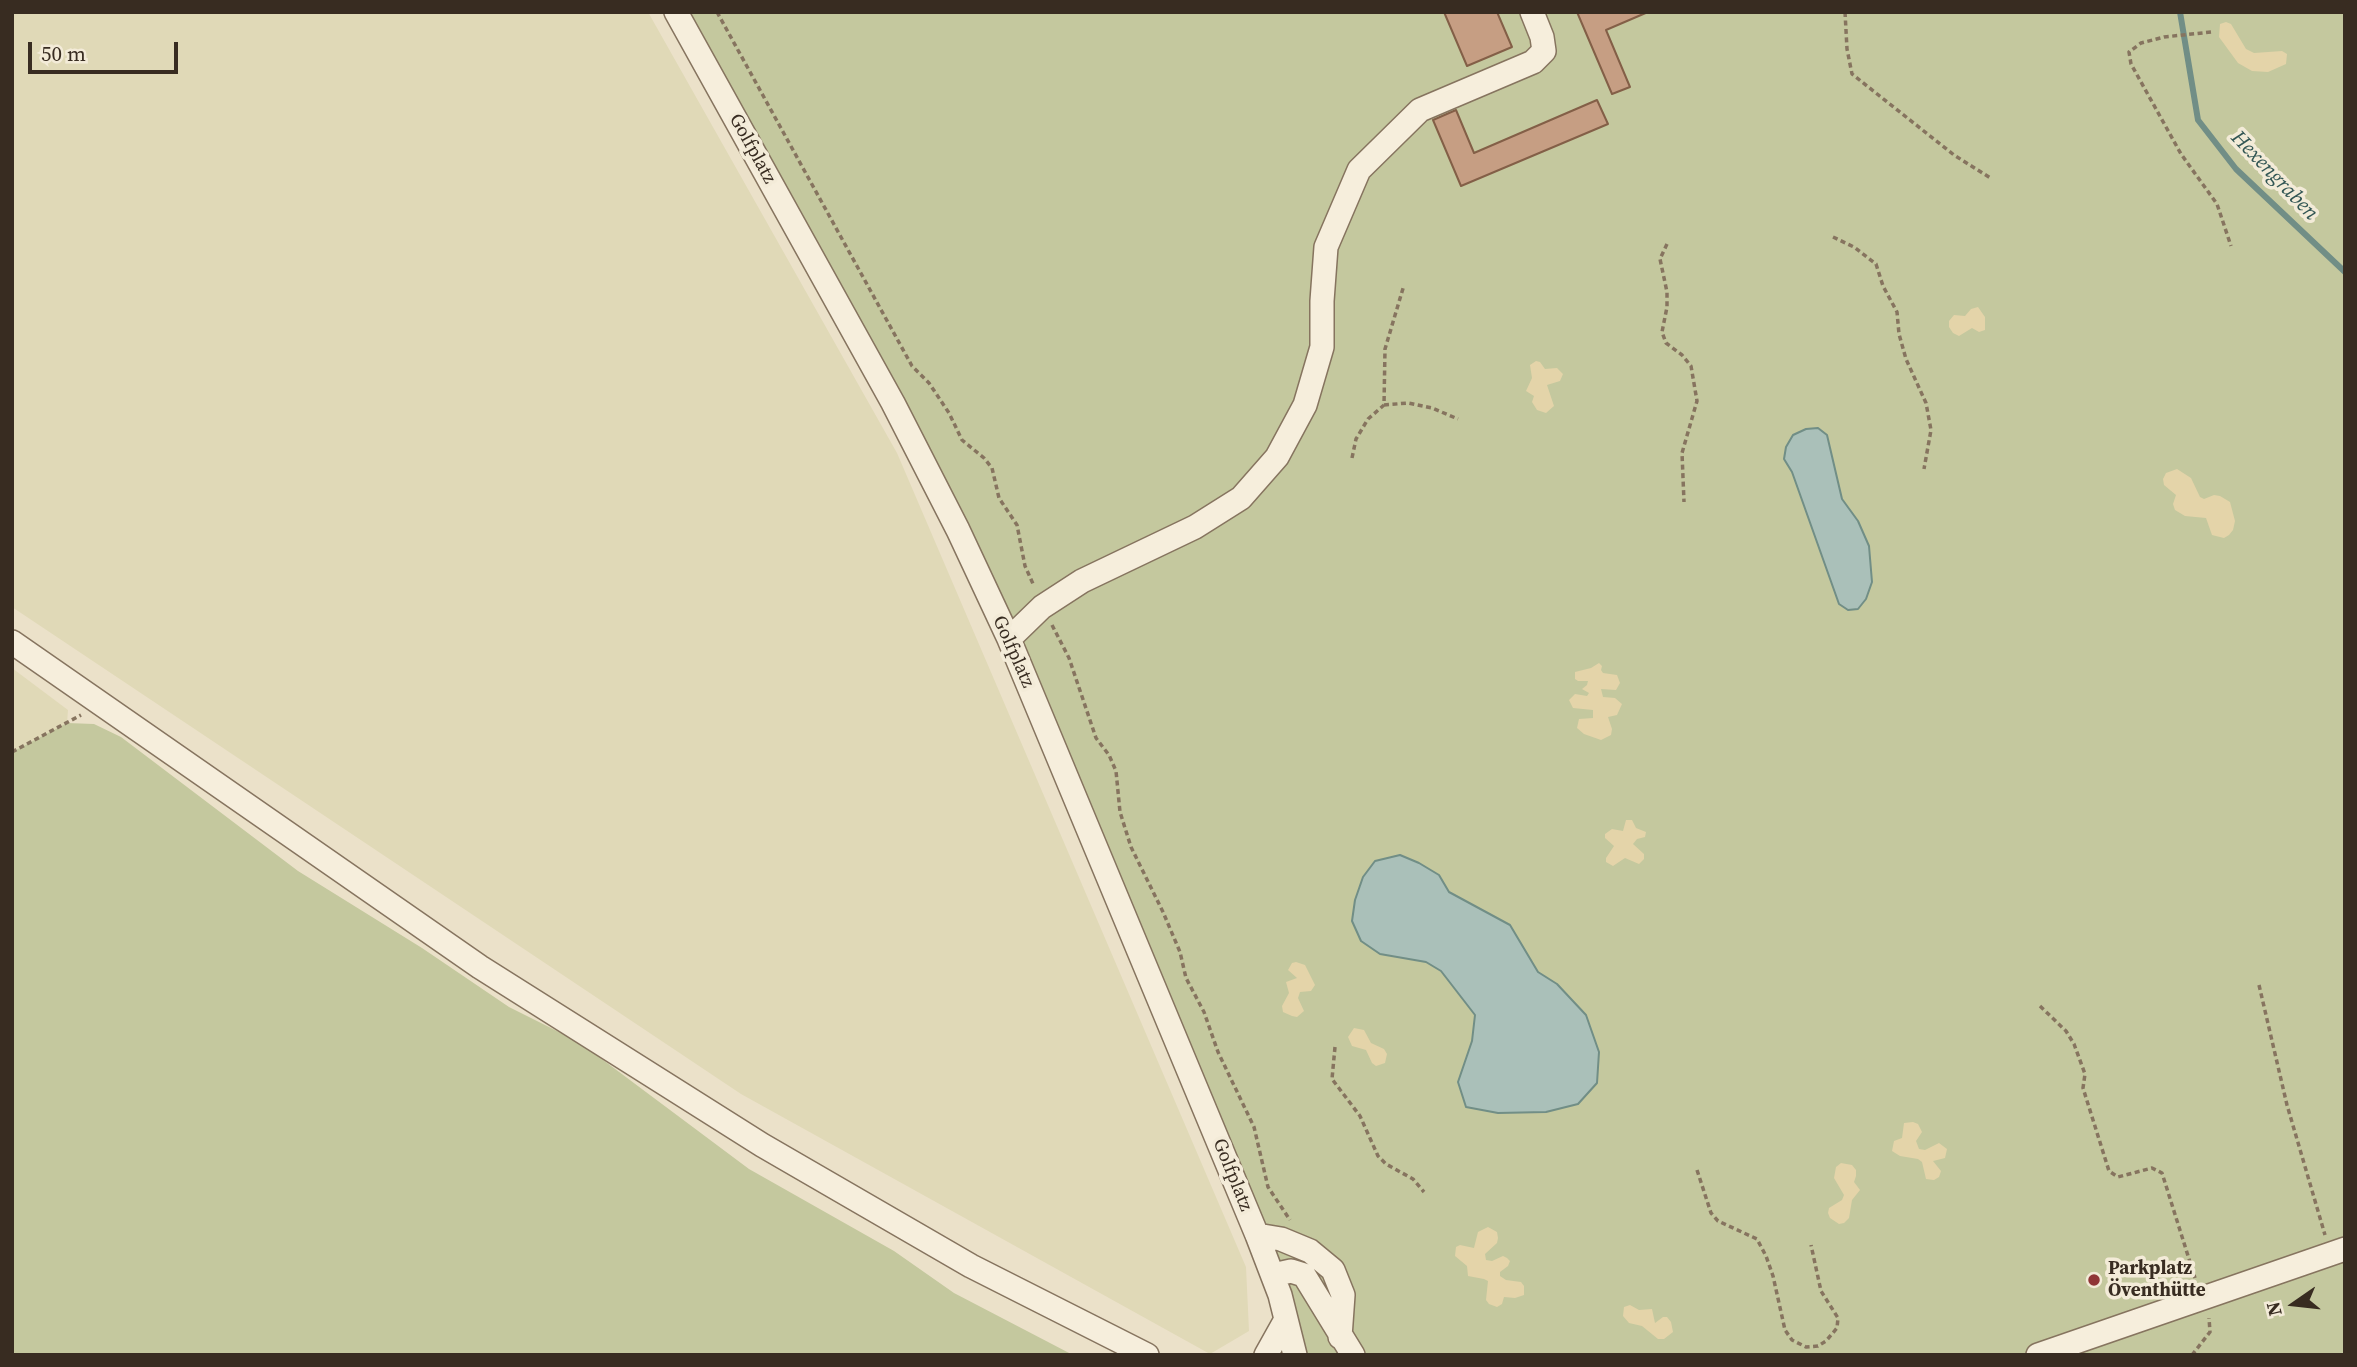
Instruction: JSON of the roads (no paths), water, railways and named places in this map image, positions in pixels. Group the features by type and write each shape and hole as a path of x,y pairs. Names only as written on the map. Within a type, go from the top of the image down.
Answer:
{"street":[{"name":"Golfplatz","path":"676,12 893,403 958,530 1009,639 1273,1275 1294,1353"},
{"path":"1009,639 1042,607 1082,580 1195,527 1241,498 1277,457 1305,405 1322,347 1326,247 1359,170 1420,110 1533,62 1544,51 1542,37 1532,12"},
{"path":"12,642 480,967 762,1145 971,1266 1147,1355"},
{"path":"1257,1235 1282,1239 1310,1251 1333,1270 1343,1295 1346,1346"},
{"path":"2038,1355 2337,1252"},
{"path":"1273,1275 1291,1271 1304,1275 1346,1346"},
{"path":"1266,1355 1285,1321"}],"water":[{"path":"1818,428 1827,435 1842,499 1858,521 1869,546 1872,582 1866,599 1858,609 1848,610 1839,604 1792,472 1784,459 1786,447 1793,435 1806,429"},
{"path":"1400,855 1439,875 1449,892 1510,925 1538,972 1557,984 1586,1015 1599,1052 1597,1083 1578,1104 1546,1112 1498,1113 1466,1107 1458,1082 1472,1041 1475,1015 1441,971 1426,962 1380,954 1361,941 1352,921 1355,900 1363,877 1375,861"}],"waterway":[{"name":"Hexengraben","path":"2180,12 2198,120 2236,169 2345,272"}],"place":[{"name":"Parkplatz Öventhütte","path":"2094,1280"}]}
